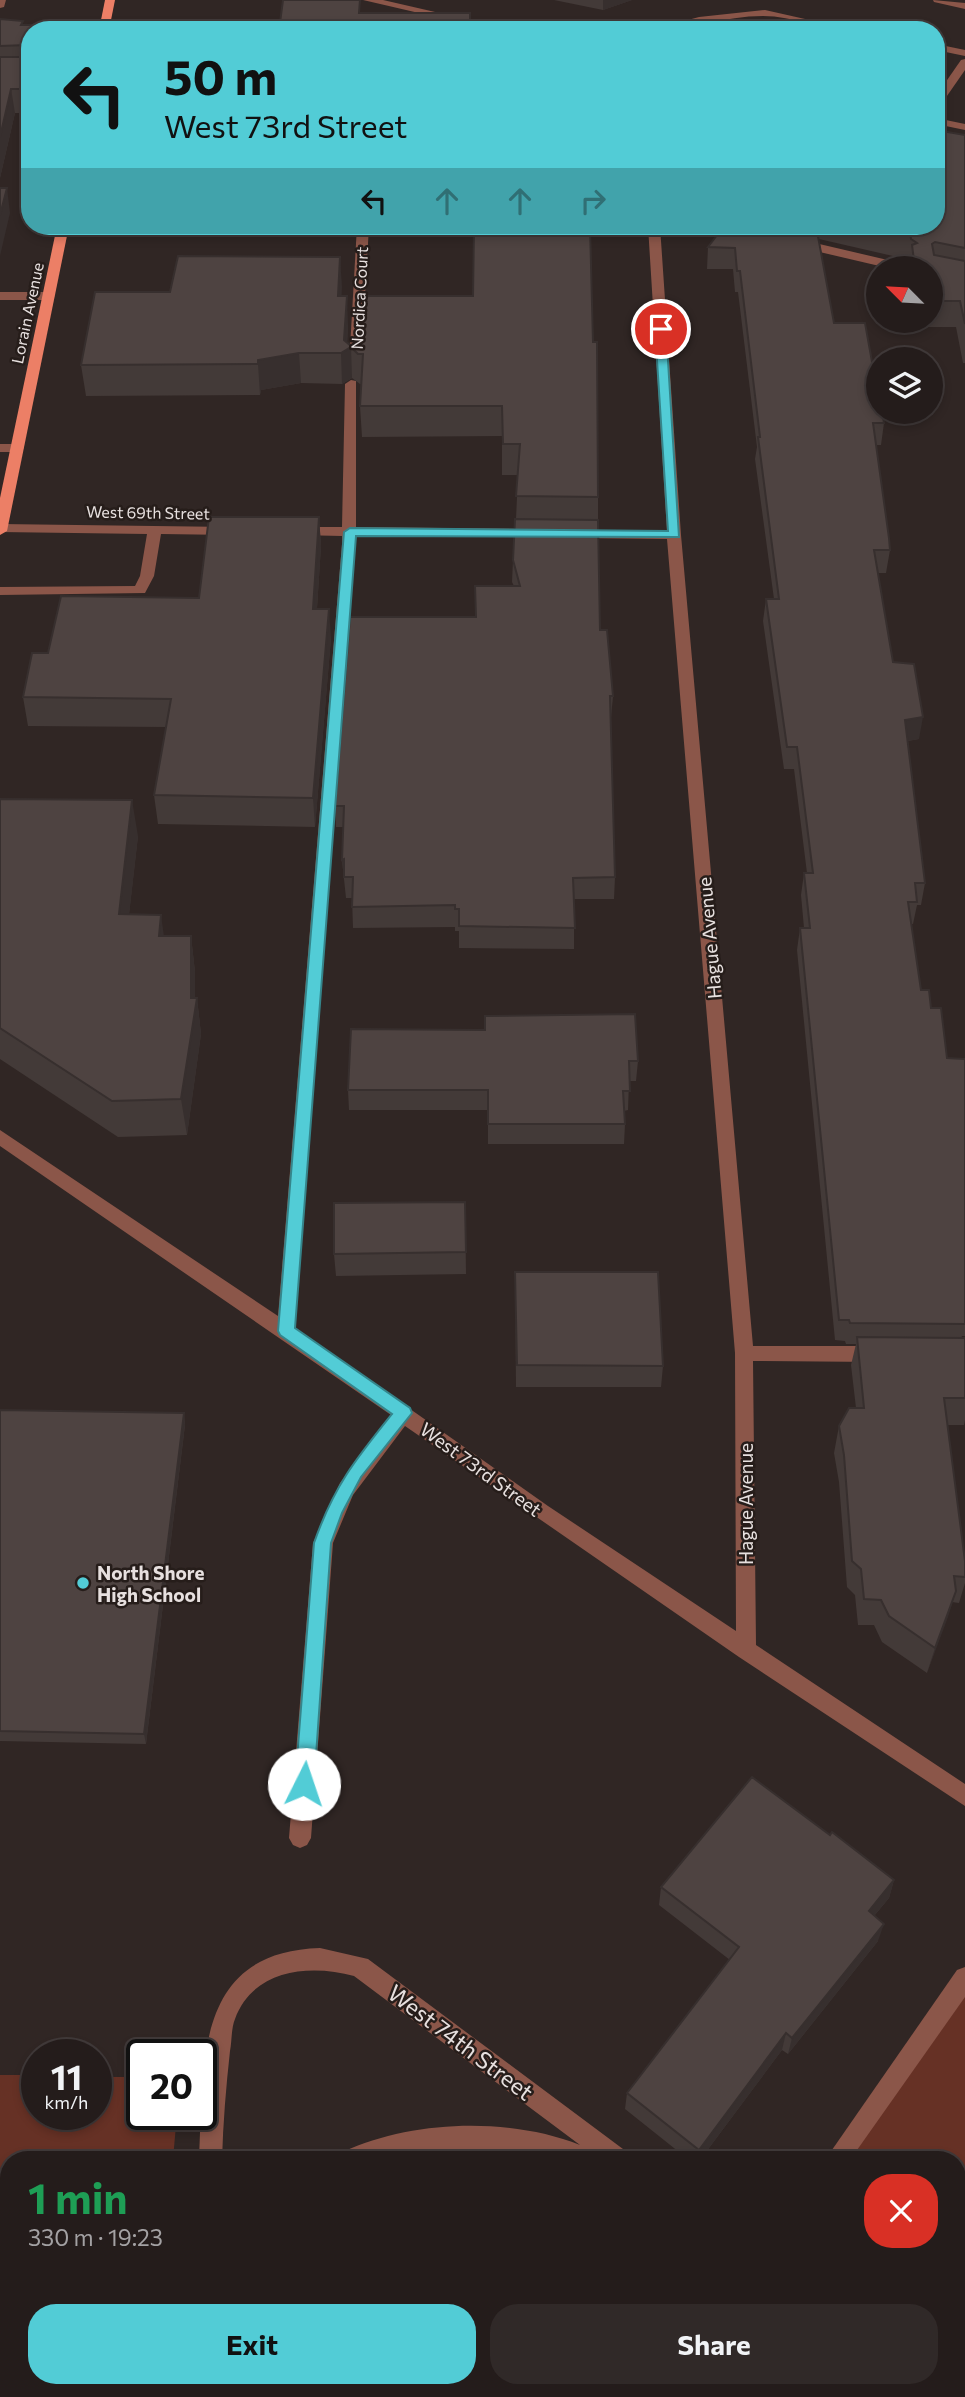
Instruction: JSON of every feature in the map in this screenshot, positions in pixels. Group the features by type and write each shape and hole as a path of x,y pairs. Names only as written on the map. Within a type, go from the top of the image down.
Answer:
{"main road":[{"path":"106,21 110,0"},
{"name":"Lorain Avenue","path":"0,530 61,235"}],"street":[{"path":"0,5 1,0"},
{"path":"938,0 965,6"},
{"path":"373,5 459,21"},
{"path":"699,21 765,13 805,21"},
{"path":"728,18 731,21"},
{"path":"945,49 965,53"},
{"path":"945,91 965,62"},
{"path":"945,77 953,79"},
{"path":"945,123 965,127"},
{"name":"Nordica Court","path":"286,1331 350,532 353,377 362,235"},
{"name":"Hague Avenue","path":"655,235 674,535 744,1353 746,1651"},
{"path":"788,241 866,259"},
{"path":"0,296 49,296"},
{"path":"0,447 17,448"},
{"name":"West 69th Street","path":"0,530 252,531"},
{"path":"0,591 140,590 147,576 155,530"},
{"path":"280,531 674,535"},
{"name":"West 73rd Street","path":"0,1137 404,1413 541,1513 965,1796"},
{"path":"744,1353 900,1354"},
{"path":"300,1838 323,1543 333,1512 355,1472 404,1413"},
{"name":"West 74th Street","path":"210,2151 214,2088 224,2018 233,1998 249,1979 268,1967 289,1961 318,1958 341,1960 360,1967 608,2151"},
{"path":"842,2151 965,1978"},
{"path":"374,2151 387,2146 451,2140 522,2143 563,2151"}],"shaded area":[{"path":"965,1978 965,2151 842,2151"},
{"path":"0,2075 21,2075 21,2130 112,2130 112,2077 126,2077 126,2130 176,2130 174,2151 0,2151"}],"building":[{"path":"283,0 360,0 359,13 470,13 470,21 280,21"},
{"path":"0,19 23,21 21,45 0,46"},
{"path":"0,57 21,57 21,89 11,89 0,137"},
{"path":"945,132 965,135 965,248 935,242 932,244 934,255 939,256 913,256 912,245 917,243 910,235 945,235"},
{"path":"0,188 7,188 0,215"},
{"path":"474,235 590,235 593,342 597,342 598,497 516,496 520,444 503,444 502,406 360,406 363,354 358,354 351,347 341,353 299,353 258,360 258,364 81,365 95,292 170,292 178,256 340,257 338,296 347,296 344,340 351,346 361,340 364,296 473,296"},
{"path":"717,235 818,235 834,323 865,323 869,347 866,347 866,424 873,424 890,550 874,550 893,662 914,664 923,717 905,720 925,883 915,883 917,902 908,902 921,990 929,990 931,1008 941,1008 947,1058 965,1059 965,1324 850,1323 849,1320 839,1320 800,928 810,928 804,873 813,873 797,747 787,747 766,599 779,599 740,271 737,271 735,248 708,247"},
{"path":"943,257 965,261 965,324 960,301 943,301"},
{"path":"209,517 319,517 313,609 329,609 313,798 154,795 171,699 23,697 32,653 48,653 61,596 199,598"},
{"path":"515,519 598,520 600,630 607,630 613,696 610,696 615,877 573,878 575,928 459,926 459,909 455,909 455,905 352,907 353,877 344,877 344,859 342,860 344,806 335,806 350,617 476,617 475,586 520,586 513,560"},
{"path":"0,799 132,800 119,914 161,915 159,936 191,936 191,998 197,998 181,1099 112,1101 0,1028"},
{"path":"635,1014 638,1061 629,1061 630,1091 623,1091 625,1124 488,1124 488,1090 348,1090 351,1029 485,1030 485,1016"},
{"path":"465,1202 466,1252 334,1254 334,1203"},
{"path":"515,1272 658,1272 663,1366 517,1365"},
{"path":"857,1337 965,1338 965,1398 944,1398 965,1577 954,1576 956,1591 935,1648 889,1616 881,1600 864,1599 861,1569 852,1561 844,1455 839,1426 849,1408 864,1408"},
{"name":"North Shore High School","path":"0,1410 184,1413 144,1734 0,1731"},
{"path":"752,1777 830,1835 832,1832 894,1880 869,1911 884,1924 792,2038 786,2033 699,2150 627,2093 739,1947 661,1887"}],"place":[{"name":"North Shore High School","path":"83,1583"}],"route":[{"path":"304,1784 323,1543 333,1512 355,1472 404,1413 286,1331 350,532 674,535 661,329"}]}
